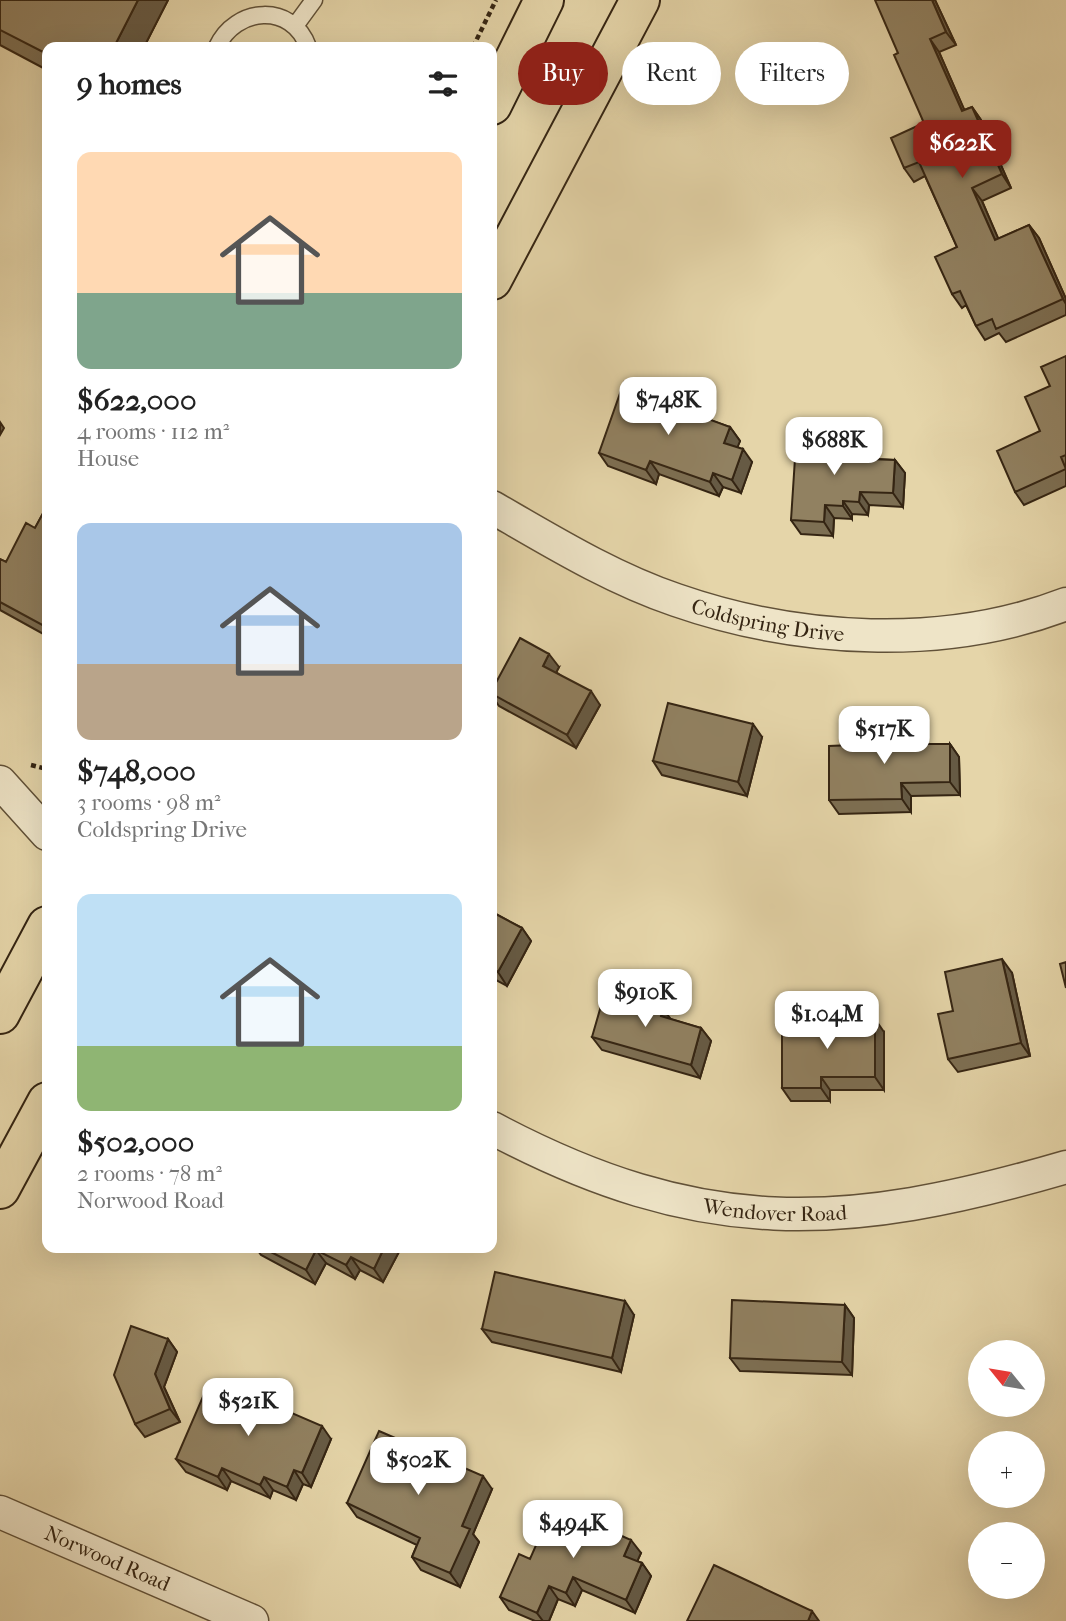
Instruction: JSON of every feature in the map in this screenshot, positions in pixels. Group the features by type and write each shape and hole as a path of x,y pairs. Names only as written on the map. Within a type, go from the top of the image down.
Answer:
{"highway":[{"path":"497,95 544,0"},
{"path":"497,271 640,0"},
{"path":"0,1014 42,935"},
{"path":"0,1189 42,1111"}],"street":[{"name":"Coldspring Drive","path":"497,510 581,557 674,600 793,629 841,633 931,632 1003,622 1066,604"},
{"path":"0,782 42,828"},
{"name":"Wendover Road","path":"497,1130 613,1184 673,1201 763,1214 822,1215 896,1209 1066,1167"},
{"name":"Norwood Road","path":"0,1512 252,1621"}],"lane":[{"path":"295,26 314,0"},
{"path":"220,42 234,23 249,16 265,14 281,18 295,26 305,42"}],"path":[{"path":"475,42 496,0"},
{"path":"30,764 42,768"}],"building":[{"path":"0,0 138,0 117,42 42,42 42,51 0,30"},
{"path":"875,0 932,0 946,32 930,39 962,111 972,107 1002,174 972,188 995,240 1029,225 1063,299 996,329 992,319 976,326 960,291 952,294 935,257 957,247 919,162 904,168 891,138 924,123 894,55 898,53"},
{"path":"1066,356 1066,455 1061,457 1066,469 1015,492 997,451 1040,431 1025,397 1050,386 1041,367"},
{"path":"624,382 672,399 670,405 730,427 724,443 743,449 732,480 713,473 710,482 650,461 646,470 599,453"},
{"path":"817,434 847,436 845,458 895,460 893,493 860,492 859,502 843,501 843,506 825,505 824,522 791,520 796,443 816,444"},
{"path":"42,515 42,625 0,602 0,559 6,562 26,523 35,528"},
{"path":"520,638 549,654 543,666 591,691 567,735 497,697 497,681"},
{"path":"668,703 753,724 738,782 653,761"},
{"path":"853,730 895,730 895,744 950,744 950,782 901,783 902,799 829,800 829,746 853,745"},
{"path":"497,915 522,928 497,972"},
{"path":"1002,959 1021,1043 948,1059 938,1014 953,1011 945,972"},
{"path":"1066,962 1066,988 1060,964"},
{"path":"605,992 663,1009 661,1016 701,1028 691,1065 592,1037"},
{"path":"782,1019 875,1019 875,1077 821,1077 821,1088 782,1088"},
{"path":"273,1253 314,1253 306,1270"},
{"path":"322,1253 382,1253 374,1269 351,1257 346,1265"},
{"path":"495,1272 625,1301 612,1358 482,1329"},
{"path":"732,1300 845,1305 842,1362 730,1358"},
{"path":"131,1326 168,1339 155,1374 170,1409 135,1424 114,1375"},
{"path":"208,1385 227,1393 229,1386 322,1426 302,1473 294,1470 287,1487 264,1477 260,1485 222,1468 218,1477 176,1459"},
{"path":"379,1431 483,1476 462,1526 470,1529 450,1573 412,1557 420,1538 347,1503"},
{"path":"567,1502 612,1522 608,1530 631,1540 624,1556 642,1563 626,1600 573,1577 566,1593 549,1586 537,1613 500,1597 519,1554 530,1559 548,1518 559,1523"},
{"path":"714,1565 812,1611 808,1621 687,1621"}]}
